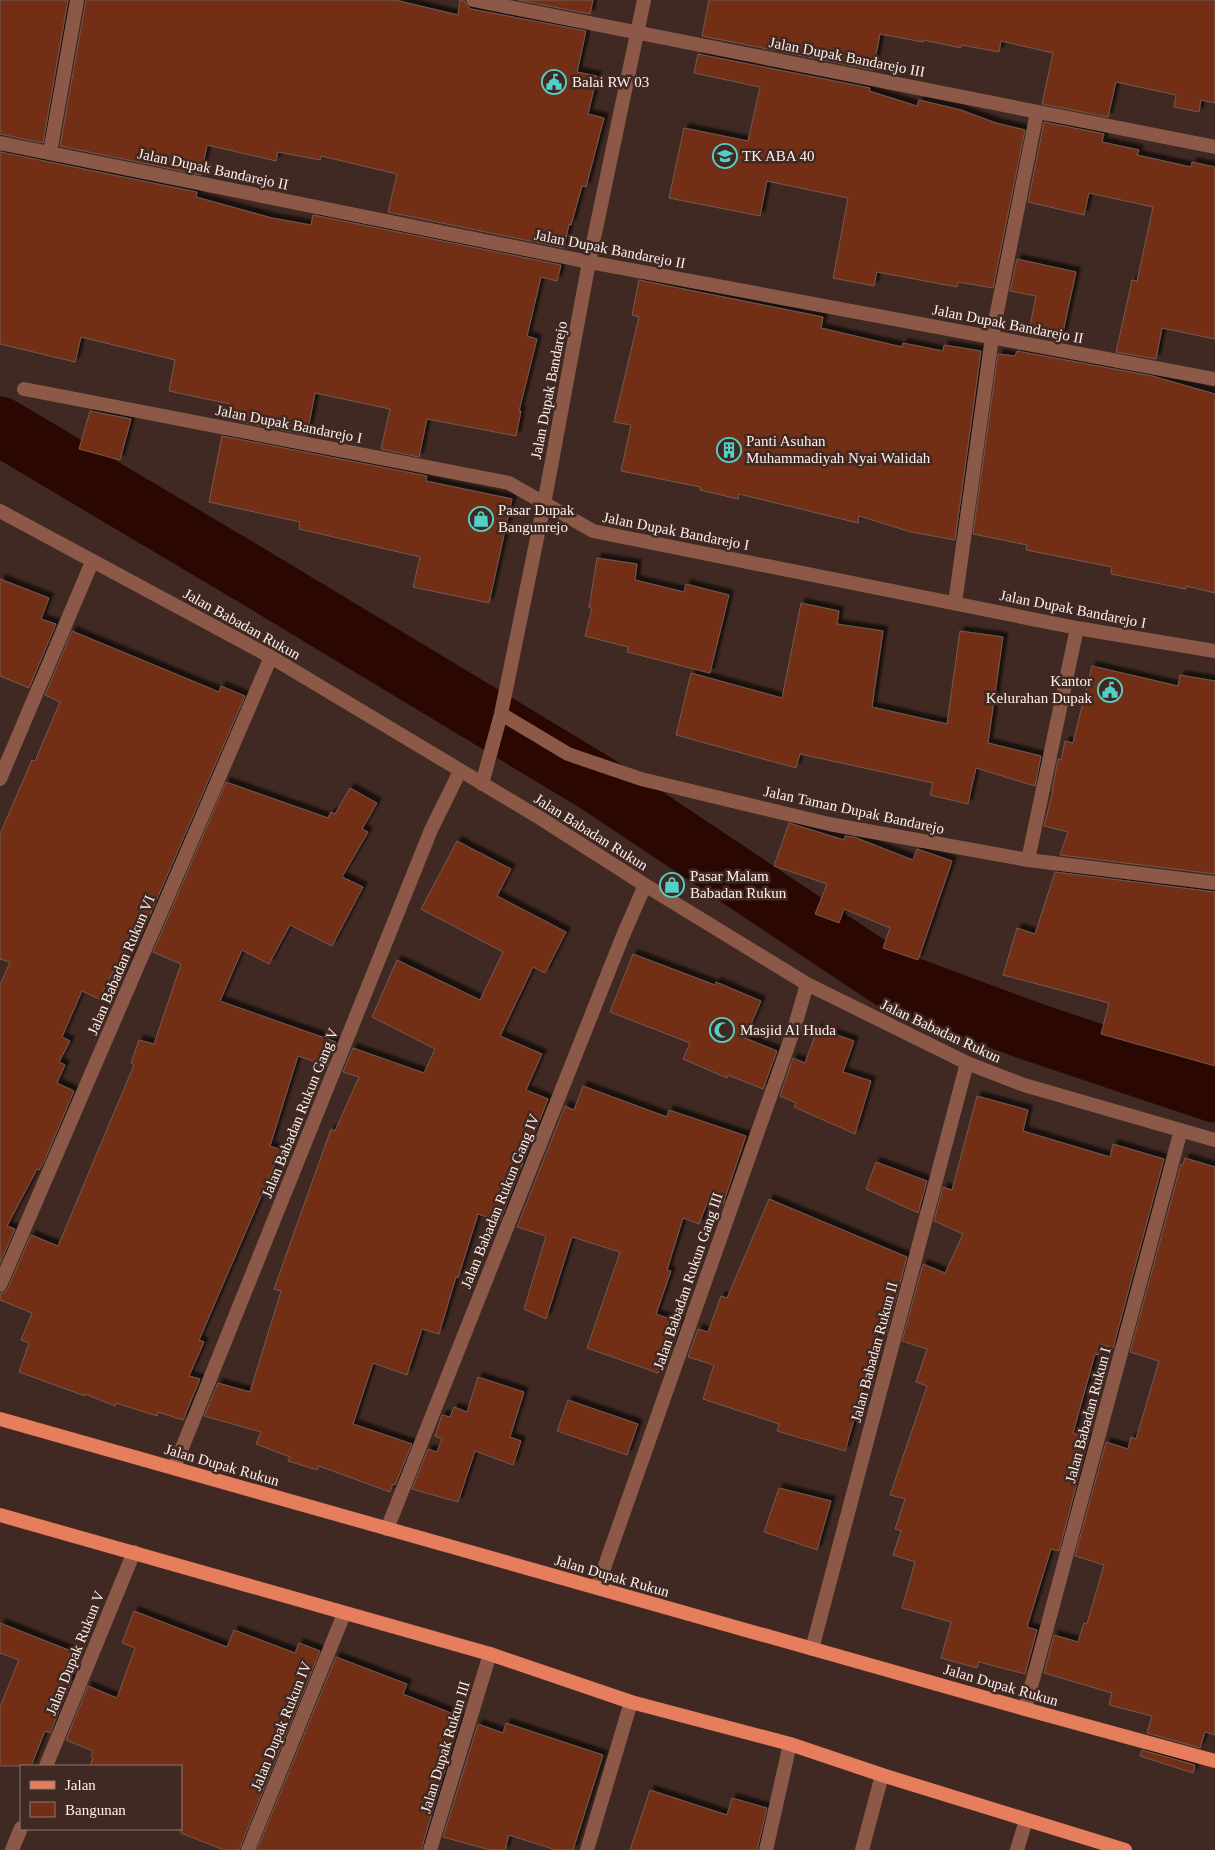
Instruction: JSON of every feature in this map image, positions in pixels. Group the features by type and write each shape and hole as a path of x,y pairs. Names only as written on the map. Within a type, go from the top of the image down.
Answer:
{"main road":[{"name":"Jalan Dupak Rukun","path":"0,1419 1215,1761"},
{"path":"0,1515 490,1654 631,1702 790,1744 882,1775 1125,1850"}],"street":[{"path":"50,152 77,0"},
{"name":"Jalan Dupak Bandarejo III","path":"473,0 1215,146"},
{"name":"Jalan Dupak Bandarejo","path":"482,784 500,718 544,504 589,262 644,0"},
{"path":"955,603 992,337 1036,112"},
{"name":"Jalan Dupak Bandarejo II","path":"0,143 589,262 1215,379"},
{"name":"Jalan Dupak Bandarejo I","path":"24,389 509,483 593,531 1076,628 1215,651"},
{"name":"Jalan Babadan Rukun","path":"0,511 271,657 540,818 807,984 967,1063 1024,1085 1215,1140"},
{"path":"0,779 92,562"},
{"path":"1028,860 1076,628"},
{"name":"Jalan Babadan Rukun VI","path":"0,1285 271,657"},
{"name":"Jalan Taman Dupak Bandarejo","path":"500,718 568,754 641,779 829,824 1028,860 1215,882"},
{"name":"Jalan Babadan Rukun Gang V","path":"174,1468 431,830 460,771"},
{"name":"Jalan Babadan Rukun Gang IV","path":"387,1529 645,885"},
{"name":"Jalan Babadan Rukun Gang III","path":"597,1588 787,1047 807,984"},
{"name":"Jalan Babadan Rukun II","path":"812,1649 967,1063"},
{"name":"Jalan Babadan Rukun I","path":"1025,1709 1182,1130"},
{"name":"Jalan Dupak Rukun V","path":"46,1765 134,1552"},
{"name":"Jalan Dupak Rukun IV","path":"248,1850 344,1614"},
{"name":"Jalan Dupak Rukun III","path":"430,1850 490,1654"},
{"path":"587,1850 631,1702"},
{"path":"766,1850 790,1744"},
{"path":"862,1850 882,1775"},
{"path":"1017,1850 1026,1820"},
{"path":"12,1850 20,1830"}],"building":[{"path":"0,0 68,0 43,143 0,134"},
{"path":"86,0 395,0 458,15 460,0 464,0 471,9 586,31 577,72 597,76 588,114 604,118 586,187 582,186 571,225 569,224 564,248 388,212 397,174 321,156 320,160 278,152 276,161 207,145 201,175 60,146"},
{"path":"518,0 593,0 590,14"},
{"path":"709,0 1215,0 1215,103 1201,100 1199,112 1174,107 1176,95 1116,82 1108,117 1042,104 1053,53 1001,41 999,52 961,45 961,48 880,34 873,70 702,36"},
{"path":"698,54 870,88 869,91 917,106 919,100 961,110 996,123 1025,130 993,288 958,282 957,287 877,272 874,286 833,278 848,198 767,181 760,216 669,198 684,128 748,141 760,87 694,73"},
{"path":"1044,122 1104,134 1102,142 1139,150 1137,155 1191,167 1192,162 1215,167 1215,339 1162,328 1156,359 1116,352 1132,280 1137,281 1153,207 1089,193 1084,215 1028,202"},
{"path":"0,152 197,192 196,197 272,218 311,225 313,215 561,265 557,281 541,277 527,336 537,339 519,411 521,411 516,436 427,419 419,457 381,449 390,409 315,393 307,435 226,419 230,404 169,391 175,360 81,337 75,362 0,344"},
{"path":"1017,259 1076,272 1061,341 1028,335 1036,296 1010,291"},
{"path":"639,280 823,317 821,328 902,347 903,343 943,351 944,345 981,351 955,540 911,532 859,516 858,523 739,494 738,499 700,490 700,487 621,471 631,425 614,422 639,317 632,315"},
{"path":"1017,351 1152,376 1215,394 1215,593 1186,586 1186,589 1111,574 1112,567 1026,550 1027,545 973,534 998,354 1015,356"},
{"path":"90,411 131,419 120,460 79,449"},
{"path":"222,436 427,476 426,481 512,499 489,603 413,587 420,557 299,529 300,522 209,502"},
{"path":"597,558 637,564 635,580 684,592 686,584 729,595 710,673 627,652 628,647 585,636 592,608 589,608"},
{"path":"0,579 49,598 41,619 56,624 29,688 0,676"},
{"path":"801,603 839,611 837,624 883,631 872,707 947,724 960,631 1003,637 988,743 1041,756 1035,786 976,768 968,804 930,795 933,783 800,754 796,768 676,735 691,673 782,698"},
{"path":"72,631 219,692 221,686 245,696 122,976 113,972 99,999 82,991 62,1037 70,1041 59,1062 65,1065 57,1083 74,1091 44,1162 39,1170 37,1169 7,1226 15,1229 0,1263 0,985 10,962 0,959 0,834 32,760 35,761 60,702 45,695"},
{"path":"1092,666 1178,686 1180,675 1215,681 1215,874 1060,855 1068,832 1044,826 1053,791 1058,759 1061,760 1065,741 1073,743"},
{"path":"226,782 328,818 331,812 335,814 350,788 377,803 362,829 368,832 342,877 363,887 332,946 290,925 269,964 242,950 220,1001 336,1042 327,1066 298,1056 270,1146 281,1150 199,1340 204,1342 189,1376 200,1379 183,1420 158,1412 157,1416 116,1403 115,1406 19,1372 29,1343 21,1340 32,1313 0,1300 0,1294 8,1288 31,1235 58,1246 134,1065 131,1063 139,1040 154,1044 181,964 153,952"},
{"path":"789,823 844,840 845,836 854,837 913,860 917,849 952,861 918,960 883,948 890,928 844,909 839,923 815,914 827,884 774,866"},
{"path":"457,841 511,869 497,896 566,932 545,973 533,967 500,1036 542,1054 526,1090 548,1099 500,1221 478,1214 439,1334 422,1329 407,1375 373,1363 353,1424 412,1444 395,1485 393,1484 390,1492 319,1466 317,1470 288,1461 290,1457 256,1444 261,1432 204,1416 218,1383 250,1392 281,1291 274,1289 331,1129 335,1131 359,1077 343,1072 353,1048 424,1073 435,1049 372,1017 397,960 480,1000 503,952 421,909"},
{"path":"1055,872 1215,892 1215,1066 1101,1034 1109,1003 1003,975 1017,928 1035,934"},
{"path":"633,954 715,985 716,982 761,1001 745,1038 777,1051 763,1089 728,1075 727,1078 683,1059 690,1043 610,1012"},
{"path":"818,1028 854,1041 843,1072 871,1081 855,1134 794,1107 796,1103 780,1096 793,1058 805,1063"},
{"path":"583,1086 667,1117 669,1110 746,1136 723,1204 709,1198 699,1224 683,1218 667,1270 671,1271 656,1314 681,1323 671,1351 667,1350 658,1373 587,1348 620,1252 572,1237 546,1319 524,1309 546,1236 517,1227 565,1106 574,1110"},
{"path":"977,1096 1028,1110 1023,1131 1110,1157 1113,1144 1164,1159 1113,1348 1101,1344 1098,1355 1095,1354 1073,1433 1089,1437 1059,1551 1051,1549 1027,1627 1037,1630 1025,1674 979,1662 977,1668 941,1658 951,1622 902,1608 915,1562 893,1555 901,1531 895,1529 905,1499 890,1495 927,1386 916,1382 927,1349 902,1341 923,1264 945,1273 963,1234 934,1221 943,1187 952,1190"},
{"path":"1185,1158 1215,1167 1215,1735 1205,1732 1200,1748 1147,1733 1152,1716 1109,1705 1112,1693 1044,1673 1054,1635 1078,1642 1084,1623 1087,1624 1104,1565 1075,1556 1106,1442 1128,1449 1131,1437 1136,1439 1159,1361 1130,1352 1181,1164 1183,1165"},
{"path":"876,1162 927,1181 918,1213 866,1189"},
{"path":"769,1199 907,1257 886,1336 879,1333 845,1451 777,1431 779,1424 703,1399 714,1365 688,1357 698,1329 708,1332 721,1296 727,1298"},
{"path":"478,1377 524,1392 510,1437 521,1441 513,1465 475,1451 458,1502 412,1489 428,1449 437,1452 442,1439 435,1436 442,1415 450,1417 454,1407 467,1412"},
{"path":"568,1400 638,1424 627,1455 557,1431"},
{"path":"779,1488 831,1501 817,1550 764,1532"},
{"path":"134,1611 227,1647 234,1630 295,1653 299,1643 320,1651 239,1850 224,1850 181,1833 182,1765 90,1765 93,1751 66,1740 88,1686 117,1698 135,1648 122,1643"},
{"path":"0,1623 71,1651 62,1675 72,1680 50,1733 45,1731 31,1765 0,1766 0,1707 19,1660 0,1653"},
{"path":"336,1657 407,1684 403,1694 461,1717 421,1850 257,1850"},
{"path":"506,1723 603,1755 573,1850 556,1850 509,1835 505,1850 490,1850 443,1837 478,1724 503,1733"},
{"path":"1142,1750 1195,1765 1193,1773 1140,1756"},
{"path":"650,1790 727,1815 732,1798 767,1808 757,1850 630,1850"}],"waterway":[{"path":"0,426 596,783 890,979 1033,1032 1215,1093"}],"place":[{"name":"Balai RW 03","path":"554,82"},
{"name":"TK ABA 40","path":"725,156"},
{"name":"Panti Asuhan Muhammadiyah Nyai Walidah","path":"729,450"},
{"name":"Pasar Dupak Bangunrejo","path":"481,519"},
{"name":"Kantor Kelurahan Dupak","path":"1110,690"},
{"name":"Pasar Malam Babadan Rukun","path":"672,885"},
{"name":"Masjid Al Huda","path":"722,1030"}]}
